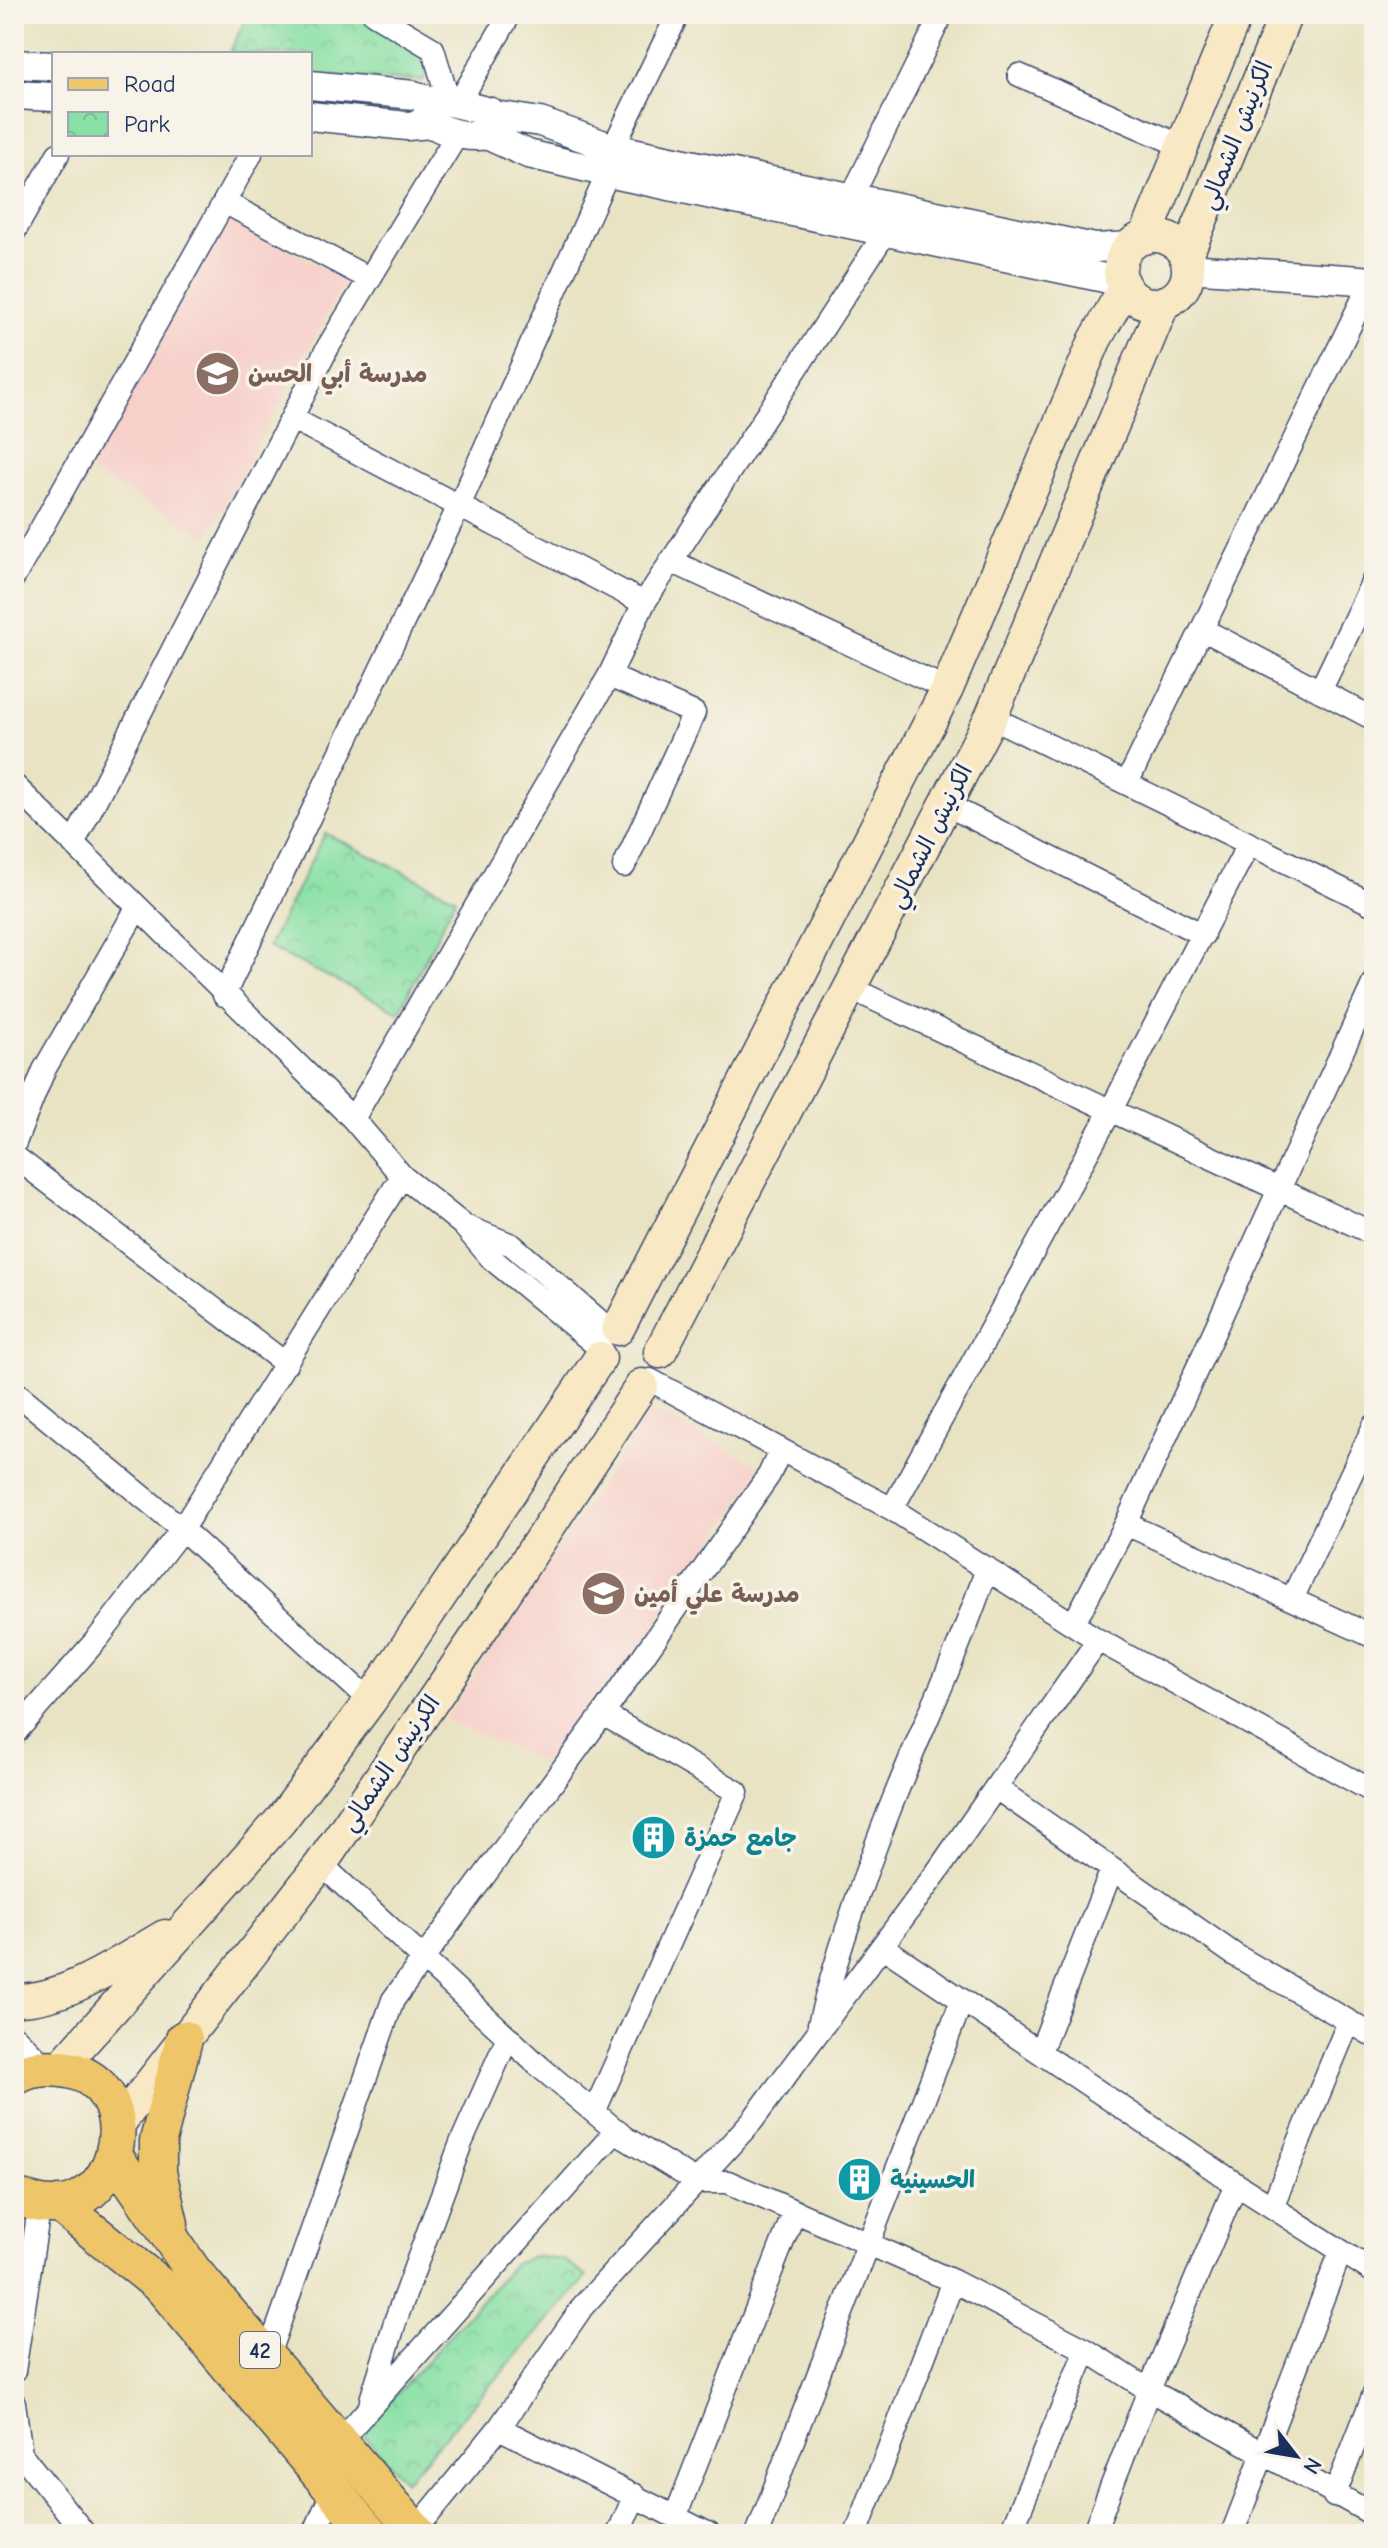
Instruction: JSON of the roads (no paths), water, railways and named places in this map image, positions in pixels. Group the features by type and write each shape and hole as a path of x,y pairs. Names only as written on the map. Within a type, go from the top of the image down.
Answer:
{"main road":[{"name":"الكرنيش الشمالي","path":"38,2071 185,1924 281,1820 370,1701 608,1342 947,689 1095,340 1124,285 1121,265 1138,242 1182,146 1236,14"},
{"name":"الكرنيش الشمالي","path":"116,2141 184,2039 321,1864 651,1372 991,717 1164,302 1182,289 1187,262 1286,14"},
{"path":"1138,242 1171,240 1187,262"},
{"path":"1124,285 1142,302 1164,302"},
{"path":"642,1329 651,1334 651,1372 623,1386 614,1382 602,1368 608,1342 642,1329"},
{"path":"14,2000 52,1993 100,1973 185,1924"},
{"path":"175,2245 158,2172 158,2141 184,2039"},
{"path":"28,2199 90,2192 106,2176 116,2141 105,2095 88,2079 38,2071"},
{"name":"42","path":"116,2141 175,2245 416,2533"},
{"name":"42","path":"28,2199 162,2287 370,2534"}],"street":[{"path":"374,14 433,49 447,113"},
{"path":"73,844 328,347 370,279 447,113 510,14"},
{"path":"224,995 459,506 678,14"},
{"path":"851,198 942,14"},
{"path":"14,64 52,66"},
{"path":"1019,75 1182,146"},
{"path":"312,85 414,95 447,113 491,126 540,122 611,160 885,233 1124,285"},
{"path":"14,95 52,97"},
{"path":"312,116 407,126 447,113"},
{"path":"14,232 57,156"},
{"path":"14,577 250,156"},
{"path":"611,160 851,198 1095,248 1138,242"},
{"path":"224,202 370,279"},
{"path":"353,1119 609,676 644,603 885,233"},
{"path":"1128,781 1373,279 1187,262"},
{"path":"293,419 644,603"},
{"path":"671,561 947,689"},
{"path":"1320,691 1374,579"},
{"path":"1202,629 1374,719"},
{"path":"609,676 694,713 624,866"},
{"path":"991,717 1128,781 1248,845 1374,905"},
{"path":"14,785 353,1119 402,1176 463,1225 512,1245 608,1342"},
{"path":"947,805 1203,935"},
{"path":"892,1509 1111,1110 1248,845"},
{"path":"14,1145 44,1070 137,908"},
{"path":"1074,1623 1126,1524 1374,982"},
{"path":"850,988 1111,1110 1279,1193 1374,1234"},
{"path":"14,1156 286,1364"},
{"path":"14,1734 99,1637 182,1529 402,1176"},
{"path":"651,1372 780,1451 892,1509 1098,1640 1374,1792"},
{"path":"14,1391 182,1529 370,1701"},
{"path":"1292,1599 1374,1426"},
{"path":"267,2358 393,2000 603,1714 769,1475 780,1451"},
{"path":"1126,1524 1374,1637"},
{"path":"816,2036 831,1978 888,1814 972,1612 987,1568"},
{"path":"416,2533 499,2428 583,2306 752,2121 883,1947 1098,1640"},
{"path":"595,2110 737,1792 603,1714"},
{"path":"996,1788 1235,1955 1374,2036"},
{"path":"321,1864 508,2037 617,2130 697,2182 728,2182 953,2281 1086,2350 1262,2455 1374,2515"},
{"path":"1040,2052 1112,1869"},
{"path":"883,1947 1236,2184 1374,2272"},
{"path":"757,2534 962,2000"},
{"path":"1272,2207 1349,2021"},
{"path":"368,2409 396,2319 456,2158 508,2037"},
{"path":"14,2040 38,2071"},
{"path":"339,2442 617,2130"},
{"path":"1093,2534 1149,2390 1236,2184"},
{"path":"14,2371 28,2199"},
{"path":"676,2515 794,2213"},
{"path":"1232,2534 1341,2251"},
{"path":"856,2534 953,2281"},
{"path":"1010,2534 1086,2350"},
{"path":"1334,2496 1374,2394"},
{"path":"14,2403 21,2454 85,2534"},
{"path":"499,2428 709,2534"},
{"path":"314,2534 333,2490"},
{"path":"618,2534 635,2495"}],"place":[{"name":"مدرسة أبي الحسن","path":"217,374"},
{"name":"مدرسة علي أمين","path":"603,1594"},
{"name":"جامع حمزة","path":"653,1838"},
{"name":"الحسينية","path":"859,2180"}]}
